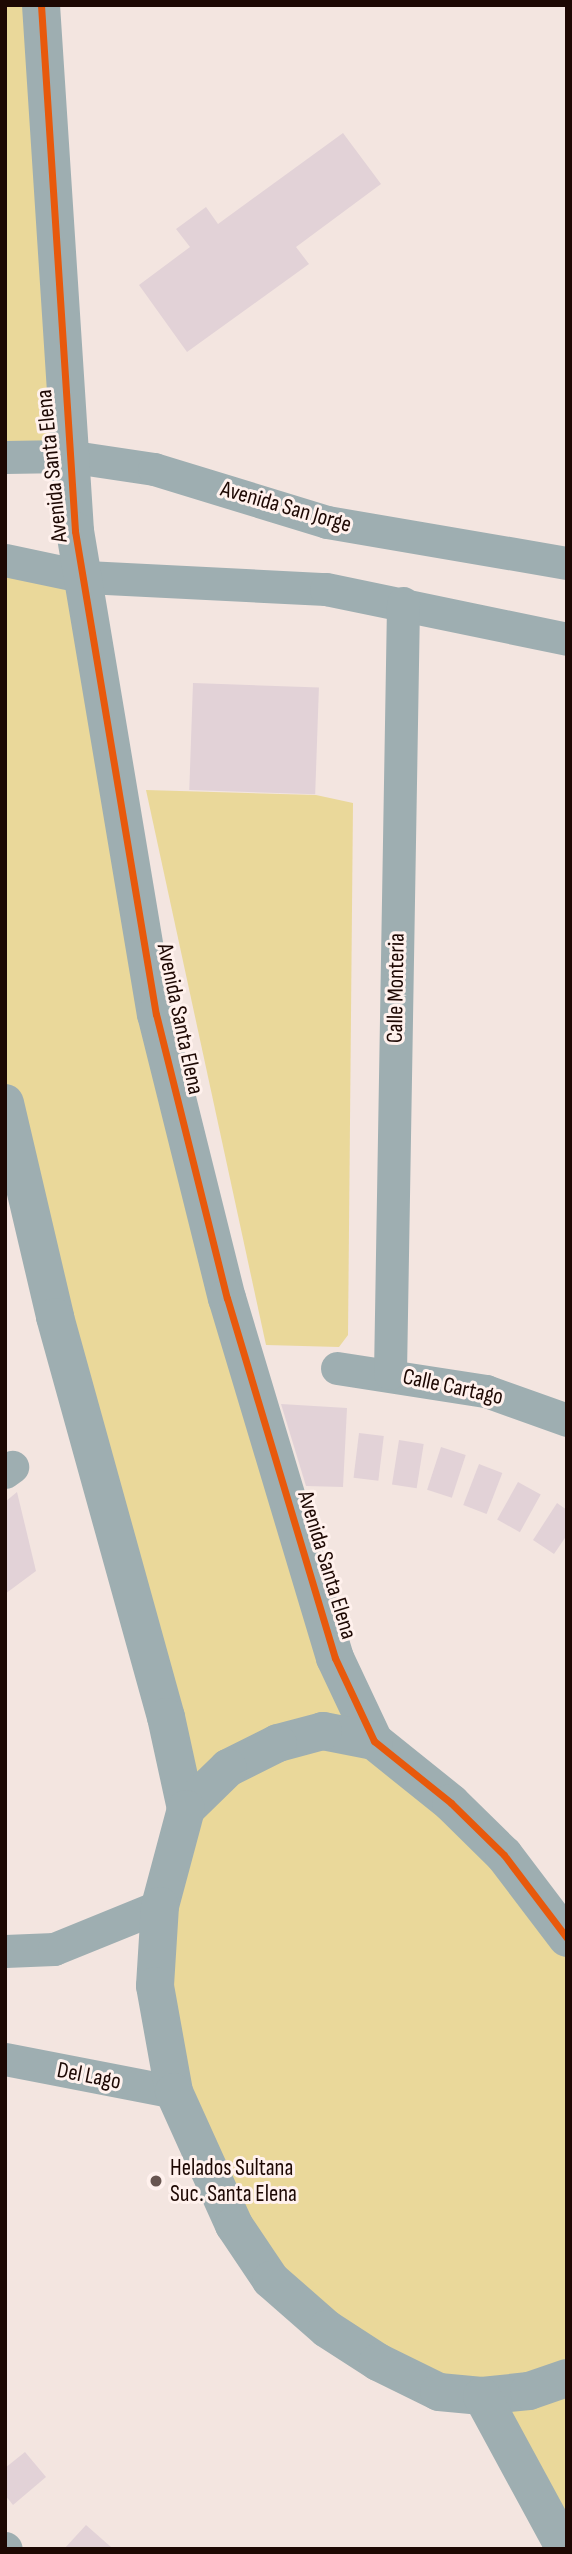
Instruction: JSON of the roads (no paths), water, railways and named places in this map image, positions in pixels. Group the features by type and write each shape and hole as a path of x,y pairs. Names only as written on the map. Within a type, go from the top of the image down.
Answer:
{"street":[{"name":"Avenida Santa Elena","path":"41,5 67,456 159,1028 227,1298 335,1658 374,1741 451,1802 504,1855 567,1938"},
{"name":"Avenida San Jorge","path":"5,457 67,456 154,469 327,522 567,563"},
{"path":"5,560 86,577 326,589 567,639"},
{"name":"Calle Monteria","path":"390,1373 403,603"},
{"path":"5,1103 55,1317 166,1717 186,1809 160,1906 155,1986 174,2092 201,2162 271,2280 327,2329 378,2362 439,2392 481,2396 529,2391 567,2378"},
{"name":"Calle Cartago","path":"337,1368 390,1373 486,1391 567,1420"},
{"path":"186,1809 228,1768 278,1743 323,1731 374,1741"},
{"path":"5,1951 54,1949 160,1906"},
{"name":"Del Lago","path":"5,2059 174,2092"},
{"path":"481,2396 565,2549"}],"place":[{"name":"Helados Sultana Suc. Santa Elena","path":"156,2181"}]}
